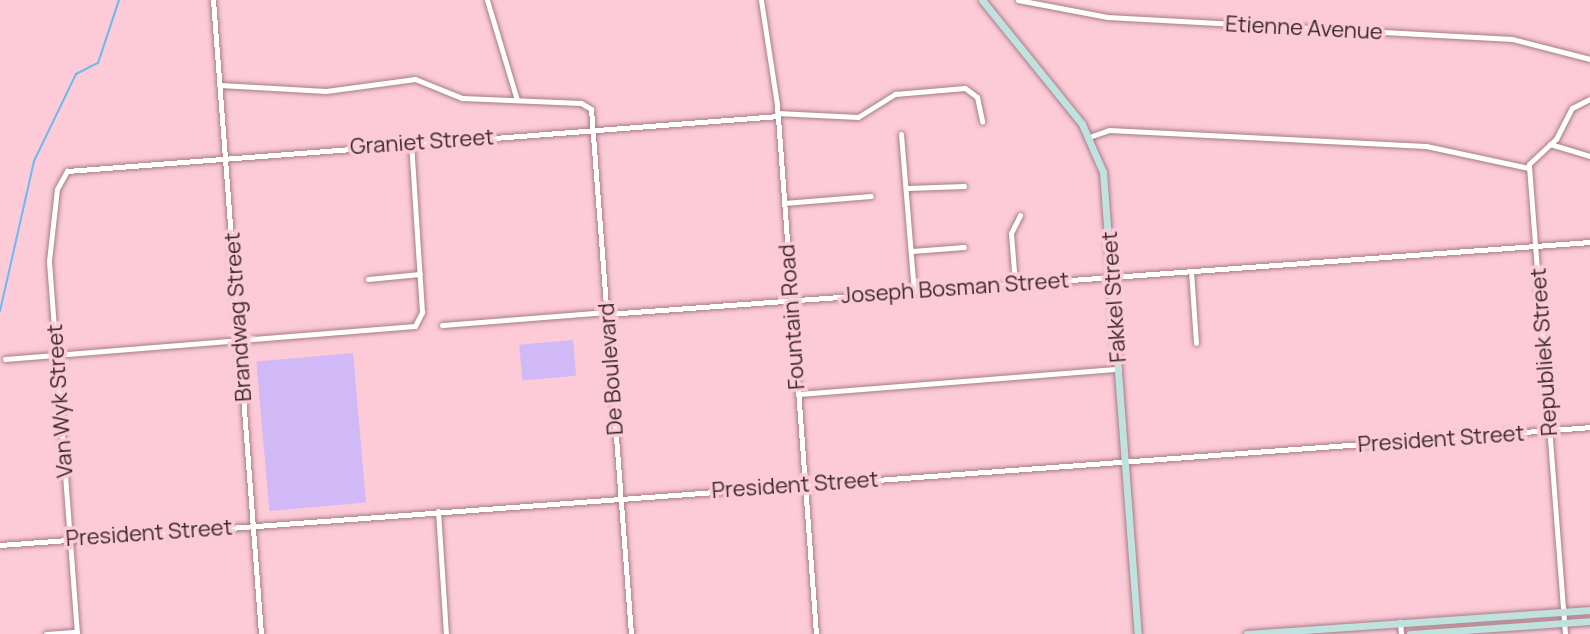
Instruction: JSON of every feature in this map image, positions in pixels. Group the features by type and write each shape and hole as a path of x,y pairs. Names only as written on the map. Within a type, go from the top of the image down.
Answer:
{"street":[{"name":"Brandwag Street","path":"213,0 261,634"},
{"path":"220,85 326,91 415,79 462,98 517,100 487,0"},
{"name":"Fountain Road","path":"761,0 777,115 816,634"},
{"name":"Fakkel Street","path":"982,0 1089,137 1104,178 1138,634"},
{"name":"Etienne Avenue","path":"1018,0 1115,18 1505,38 1590,59"},
{"name":"Graniet Street","path":"67,171 777,115 858,117 895,94 965,88 977,97 982,121"},
{"path":"1089,137 1109,130 1426,146 1529,168 1534,154 1550,144 1568,112 1590,99"},
{"name":"De Boulevard","path":"517,100 587,105 594,130 631,634"},
{"path":"901,134 914,291"},
{"path":"5,359 418,324 420,274 411,143"},
{"path":"1550,144 1590,156"},
{"name":"Republiek Street","path":"1529,168 1565,634"},
{"name":"Van Wyk Street","path":"67,171 57,189 49,246 77,633"},
{"path":"907,188 964,186"},
{"path":"784,203 871,196"},
{"path":"1015,284 1011,233 1020,215"},
{"name":"Joseph Bosman Street","path":"442,325 1590,242"},
{"path":"912,251 964,247"},
{"path":"1191,271 1196,343"},
{"path":"368,279 420,274"},
{"path":"798,394 1119,369"},
{"name":"President Street","path":"0,545 1590,427"},
{"path":"438,511 446,634"},
{"path":"1247,634 1590,610"},
{"path":"1400,621 1401,634"},
{"path":"1410,634 1590,621"},
{"path":"46,634 77,633"}],"shaded area":[{"path":"573,340 576,376 522,381 519,345"},
{"path":"353,353 366,502 269,511 256,361"}],"waterway":[{"path":"0,311 34,161 76,74 98,63 119,0"}]}
